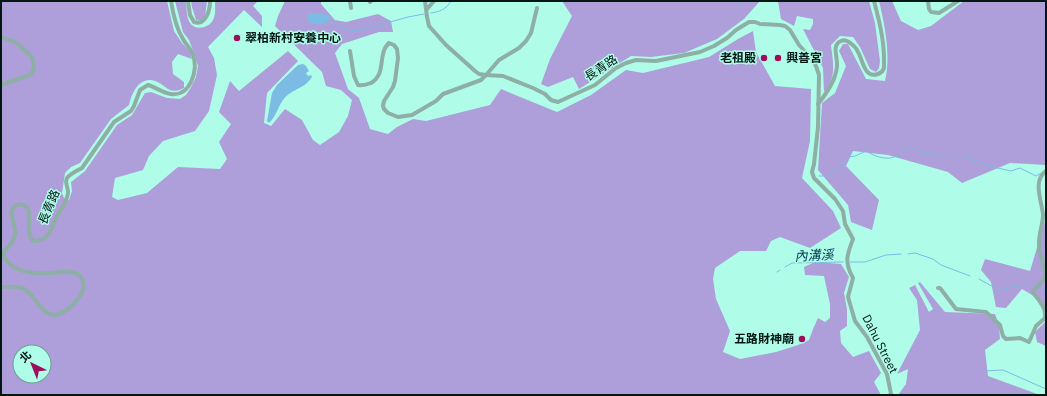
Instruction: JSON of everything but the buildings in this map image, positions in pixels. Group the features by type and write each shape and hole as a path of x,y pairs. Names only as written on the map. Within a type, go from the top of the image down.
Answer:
{"street":[{"name":"長青路","path":"1,287 14,286 23,288 44,310 49,314 55,315 66,310 79,297 83,290 84,282 75,273 29,273 14,266 6,260 4,257 4,252 15,236 11,211 15,206 20,204 25,206 29,212 29,231 31,238 33,241 36,241 44,238 53,228 57,215 66,200 68,191 66,184 67,178 82,168 114,122 131,111 140,90 148,85 170,94 179,94 186,89 194,74 195,62 193,55 182,38 171,1"},
{"path":"188,1 190,15 197,24 203,22 206,18 210,1"},
{"path":"350,1 351,8"},
{"name":"長青路","path":"425,1 429,26 456,55 475,71 486,76 502,76 533,88 545,94 551,100 558,102 594,85 616,68 636,60 656,61 700,52 714,46 749,22 785,26 790,30 799,45 816,66 819,75 818,104"},
{"path":"426,9 434,1"},
{"path":"818,104 828,91 834,78 837,66 836,47 838,43 845,40 850,42 858,51 864,69 869,73 873,75 878,74 884,68 884,48 874,1"},
{"path":"928,1 931,12 939,13 958,1"},
{"path":"350,51 354,76 358,85 362,86 375,80 379,74 385,48 389,43 394,45 397,49 398,58 395,81 384,101 383,106 388,114 398,117 412,114 436,101 443,94 481,80 486,76 499,60 519,48 532,33 537,8"},
{"path":"1,37 17,43 32,57 34,66 32,74 1,85"},
{"name":"Dahu Street","path":"818,104 818,127 812,172 814,178 835,199 843,211 845,224 853,239 846,260 847,266 853,278 848,297 856,321 867,337 887,374 890,395"},
{"path":"938,288 940,288 956,309 986,312 1000,325 1003,336 1006,339 1020,338 1029,342 1036,326 1045,318 1042,303 1033,293 1034,290 1044,281 1045,276 1045,269 1038,246 1043,214 1038,187 1039,181 1046,171"}],"shaded area":[{"path":"1,1 167,1 174,31 190,52 192,59 178,54 172,62 173,74 184,82 184,88 174,91 155,81 149,80 141,83 134,91 129,105 111,119 80,163 71,167 65,173 62,193 64,198 69,200 72,191 71,182 85,171 117,125 132,115 145,93 151,92 167,98 180,99 186,95 190,89 196,77 198,66 189,40 183,32 175,1 186,1 187,15 190,23 195,27 202,28 211,23 214,18 215,1 258,1 253,6 262,16 262,27 244,10 208,47 214,58 217,75 209,111 195,131 163,141 149,156 143,170 115,178 112,197 118,200 147,193 178,167 220,169 227,159 219,142 231,124 219,112 230,81 239,91 288,51 298,61 267,93 264,123 271,126 285,109 302,120 313,140 320,145 339,132 348,116 352,100 341,90 326,86 322,72 275,26 285,1 321,1 321,4 335,20 346,22 378,14 391,21 393,32 379,32 342,44 335,53 348,89 359,98 370,129 388,134 397,127 413,119 426,121 490,105 501,89 557,112 591,95 626,70 643,73 709,57 753,31 756,52 775,86 811,89 810,141 802,178 833,211 841,228 810,248 780,237 771,241 766,251 740,251 715,268 713,279 716,299 730,331 723,352 740,359 776,352 809,340 818,318 825,322 830,318 830,304 824,276 805,275 804,267 815,262 841,264 849,277 844,293 847,309 847,326 840,331 841,343 853,357 869,351 881,373 874,382 881,395 1,395"},
{"path":"191,1 207,1 205,18 202,20 196,20"},
{"path":"562,1 760,1 744,19 717,39 684,53 651,57 631,56 579,89 573,77 548,87 541,84 550,59 572,16"},
{"path":"778,1 869,1 875,23 880,61 879,68 876,72 870,69 860,47 853,37 840,36 831,45 833,70 831,81 824,92 823,68 803,29 810,30 813,24 813,19 797,16 794,26 781,19"},
{"path":"879,1 892,1 901,21 918,30 931,26 964,1 1046,1 1046,165 1010,163 962,183 948,172 888,155 853,151 846,166 879,200 872,230 851,222 848,205 818,170 822,103 835,93 846,66 839,51 843,44 848,44 866,79 885,81 887,71 887,51"},
{"path":"1046,218 1046,315 1034,296 1022,289 1006,308 996,307 991,282 981,270 985,259 1030,271"},
{"path":"920,282 945,312 995,314 999,325 1000,339 985,350 988,376 1040,395 898,395 906,384 908,369 897,374 920,330 917,300 909,288 915,285 929,312 933,309 918,283"},
{"path":"1046,321 1046,346 1037,342 1035,332"}],"water":[{"path":"309,13 329,15 330,18 329,21 324,24 313,24 310,23 307,18"},
{"path":"303,64 309,71 306,73 308,76 311,75 312,77 304,85 292,92 283,100 275,116 269,123 267,121 272,93 277,85 298,65"}],"waterway":[{"path":"431,13 442,10 451,1"},
{"path":"330,21 343,28 358,31 424,14"},
{"path":"819,176 827,176 834,172 842,166 848,157 855,156 866,151 878,157 891,158 900,154 906,147 939,156 961,155 989,166 1011,171 1020,168 1036,176 1041,173"},
{"name":"內溝溪","path":"908,254 915,253 933,259 941,265 970,276"},
{"name":"內溝溪","path":"850,262 865,262 886,255 901,254"},
{"name":"內溝溪","path":"785,267 792,263 843,262"},
{"name":"內溝溪","path":"979,279 999,290 1021,285 1033,286"},
{"name":"內溝溪","path":"1041,287 1046,289"},
{"path":"984,371 1003,370 1046,389"}],"place":[{"name":"翠柏新村安養中心","path":"237,38"},
{"name":"老祖殿","path":"764,58"},
{"name":"興善宮","path":"778,58"},
{"name":"五路財神廟","path":"802,339"}]}
